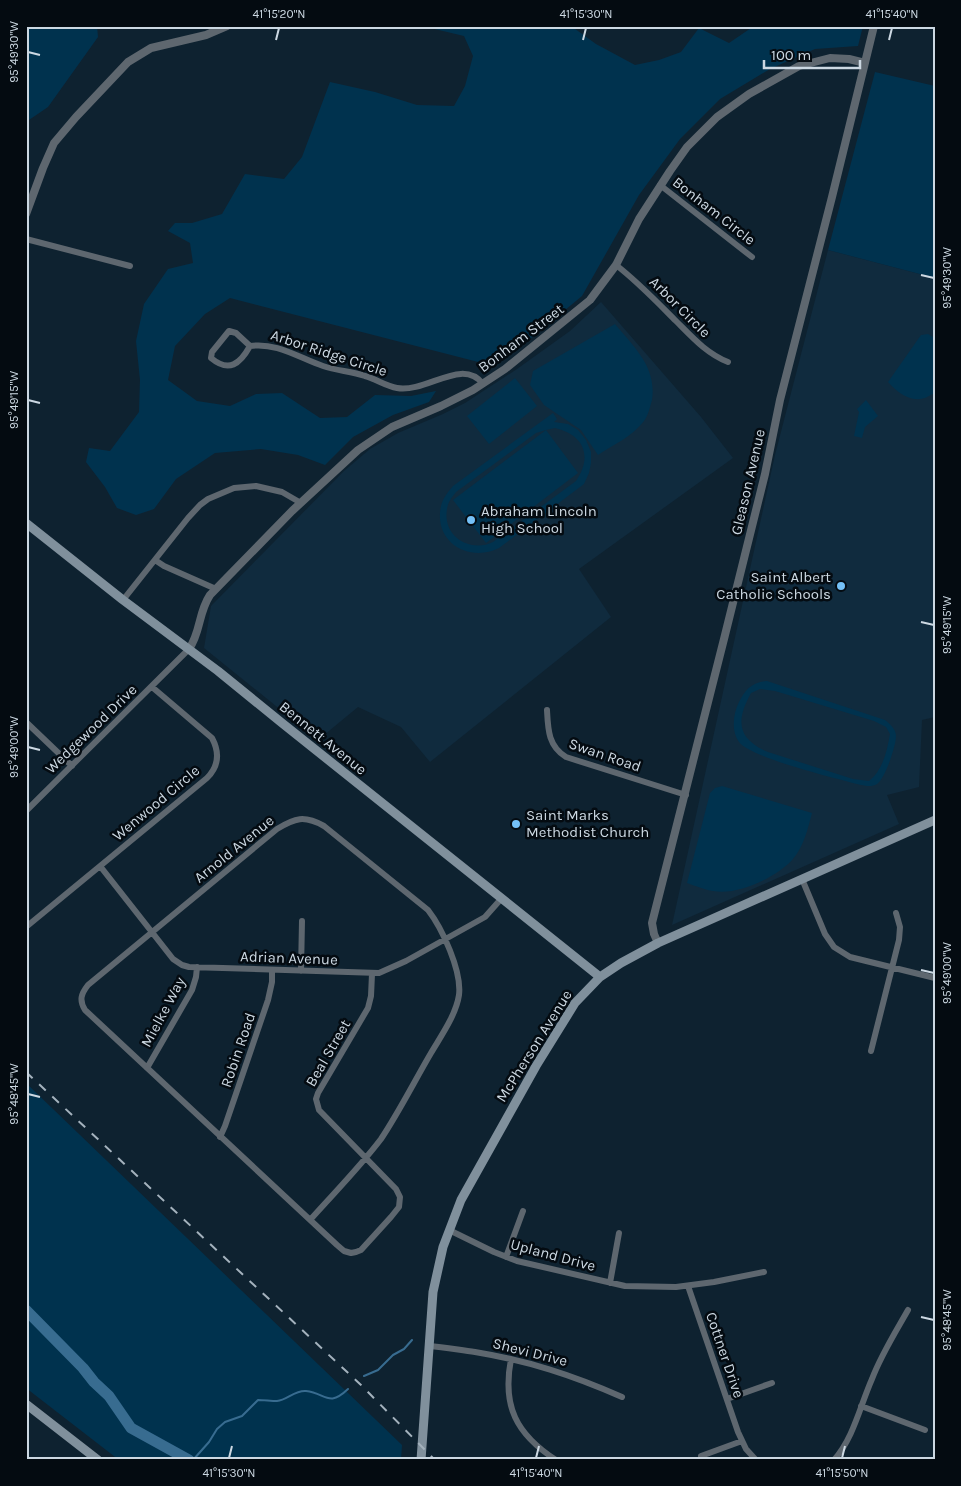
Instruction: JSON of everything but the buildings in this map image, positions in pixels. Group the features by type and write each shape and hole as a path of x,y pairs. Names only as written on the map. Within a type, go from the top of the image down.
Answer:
{"main road":[{"name":"Bennett Avenue","path":"26,524 247,694 600,978"},
{"name":"McPherson Avenue","path":"421,1460 436,1275 449,1230 461,1200 557,1030 582,994 621,963 658,943 935,820"},
{"path":"26,1404 98,1460"}],"street":[{"path":"26,214 42,168 54,143 128,62 151,48 206,35 227,26"},
{"name":"Gleason Avenue","path":"658,943 652,923 686,795 765,474 780,400 874,26"},
{"name":"Bonham Street","path":"189,650 197,634 200,614 204,604 216,588 301,503 358,450 382,433 406,420 458,398 483,384 576,313 597,293 616,265 639,219 660,185 680,157 708,125 756,90 783,74 810,62 839,58 865,63"},
{"name":"Bonham Circle","path":"660,185 752,258"},
{"path":"26,239 130,266"},
{"name":"Arbor Circle","path":"616,265 630,275 700,344 717,358 728,362"},
{"path":"229,331 236,333 250,346 237,363 231,366 221,365 211,358 212,352 229,331"},
{"name":"Arbor Ridge Circle","path":"250,346 267,345 276,347 323,366 365,376 397,388 419,387 447,377 463,374 477,376 483,384"},
{"path":"123,600 200,505 218,494 234,488 256,486 282,492 301,503"},
{"path":"154,560 216,588"},
{"name":"Wedgewood Drive","path":"26,810 189,650"},
{"name":"Wenwood Circle","path":"26,927 207,778 215,768 217,761 216,746 212,738 152,687"},
{"name":"Swan Road","path":"547,710 550,738 558,752 566,757 686,795"},
{"path":"26,722 72,766"},
{"name":"Arnold Avenue","path":"302,818 315,821 324,826 428,910 440,927 459,982 457,1003 388,1128 365,1158 310,1220 85,1010 81,999 82,992 151,932 277,829 291,820 302,818"},
{"name":"Adrian Avenue","path":"100,866 176,962 196,967 379,973 389,970 485,917 502,900"},
{"path":"802,879 825,934 834,947 850,957 935,978"},
{"path":"871,1051 900,933 896,913"},
{"path":"301,971 302,921"},
{"name":"Mielke Way","path":"147,1068 192,990 196,977 196,967"},
{"name":"Robin Road","path":"220,1136 268,1000 272,970"},
{"name":"Beal Street","path":"310,1220 344,1251 351,1253 362,1250 399,1207 400,1196 396,1189 319,1110 316,1099 368,1008 371,996 372,974"},
{"path":"506,1257 523,1211"},
{"name":"Upland Drive","path":"449,1230 506,1257 527,1264 625,1286 655,1288 688,1286"},
{"path":"610,1283 619,1233"},
{"path":"688,1286 764,1272"},
{"name":"Cottner Drive","path":"688,1286 742,1441 746,1450 756,1460"},
{"path":"834,1460 850,1435 880,1360 908,1310"},
{"name":"Shevi Drive","path":"429,1346 511,1358 571,1375 622,1397"},
{"path":"511,1358 508,1390 512,1412 524,1433 534,1444 556,1460"},
{"path":"727,1399 772,1383"},
{"path":"861,1406 925,1430"},
{"path":"701,1456 742,1441"}],"shaded area":[{"path":"30,26 97,26 98,37 48,107 26,122 26,30"},
{"path":"422,26 571,26 596,44 635,65 659,60 681,52 699,28 729,43 754,26 863,26 858,46 815,49 770,69 720,99 680,139 639,195 582,296 530,339 486,364 230,298 205,314 175,346 168,380 197,401 230,406 256,394 282,393 320,418 347,417 375,395 411,396 436,391 429,402 393,415 353,437 325,465 298,455 261,449 215,453 176,479 154,509 136,515 117,508 105,487 86,462 89,448 110,451 139,412 140,380 136,341 144,304 168,269 193,263 190,243 168,231 175,223 192,223 222,214 245,174 284,179 302,157 330,82 375,92 417,105 454,106 465,86 473,56 464,36"},
{"path":"875,72 935,86 935,278 828,250"},
{"name":"Saint Albert Catholic Schools","path":"828,250 935,278 935,717 922,720 919,787 887,795 899,824 672,925 775,455"},
{"name":"Abraham Lincoln High School","path":"601,302 701,417 733,458 579,569 611,617 430,762 401,727 358,707 318,740 204,648 211,606 344,471 370,449 398,433 465,403 517,369 570,331"},
{"path":"615,324 636,349 648,368 653,388 652,400 644,421 629,436 598,455 581,430 544,405 530,385 533,371"},
{"path":"928,334 935,338 935,393 922,399 906,397 888,382 921,335"},
{"path":"515,378 537,406 489,444 467,416"},
{"path":"866,400 878,416 865,427 862,438 854,436 859,412 857,409"},
{"path":"553,413 557,419 554,422 568,424 578,430 586,440 591,452 589,473 584,484 499,548 488,552 476,553 465,551 448,539 442,530 440,519 441,506 444,498 453,486","holes":["555,428 573,436 583,448 584,463 576,481 493,542 485,545 467,544 454,535 449,528 447,509 449,502 456,492 536,433"]},
{"path":"546,430 578,473 486,543 453,500"},
{"path":"767,681 885,720 895,731 896,741 890,762 880,781 873,786 865,786 815,773 760,755 739,742 734,728 734,717 741,698 753,685","holes":["760,689 775,691 874,721 886,727 890,734 884,760 874,777 869,781 853,779 768,752 750,741 745,735 741,721 746,703 751,693"]},
{"path":"722,786 812,813 800,848 786,866 756,884 734,891 723,892 707,890 687,883 710,793 715,788"},
{"path":"26,1083 402,1445 401,1460 119,1460 26,1388"}],"waterway":[{"path":"26,1310 109,1396 131,1428 189,1460"},
{"path":"364,1376 378,1370 412,1340"},
{"path":"193,1460 209,1442 217,1429 225,1422 242,1416 258,1400 277,1401 302,1391 313,1392 331,1399 336,1398 348,1389"}],"railway":[{"path":"26,1072 361,1385 435,1460"}],"place":[{"name":"Abraham Lincoln High School","path":"471,520"},
{"name":"Saint Albert Catholic Schools","path":"841,586"},
{"name":"Saint Marks Methodist Church","path":"516,824"}]}
